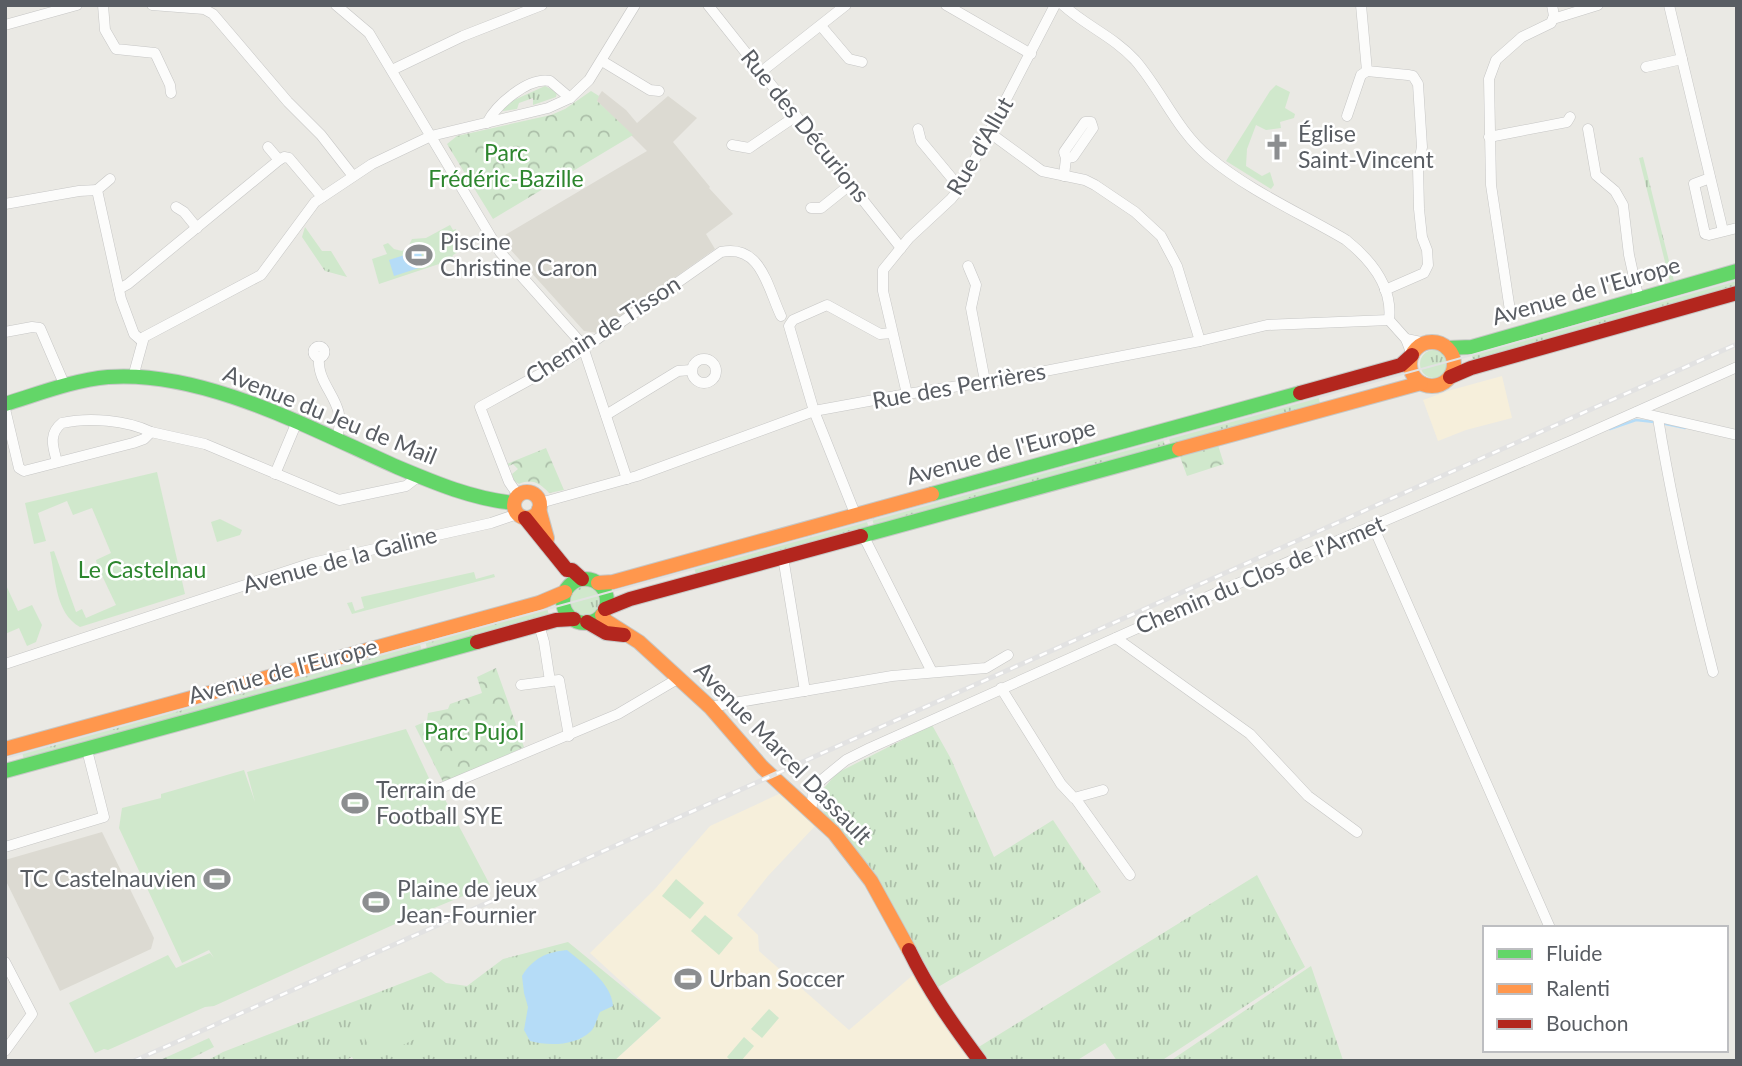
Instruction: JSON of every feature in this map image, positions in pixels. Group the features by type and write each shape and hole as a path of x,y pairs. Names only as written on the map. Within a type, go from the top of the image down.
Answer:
{"main road":[{"name":"Avenue de l'Europe","path":"1447,348 1472,347 1737,271"},
{"name":"Avenue de l'Europe","path":"1450,377 1471,368 1737,293"},
{"path":"1434,342 1447,348 1454,364 1450,377 1439,385 1421,383 1411,371 1412,355 1418,347 1426,343 1434,342"},
{"name":"Avenue de l'Europe","path":"598,583 613,582 1389,369 1401,365 1412,355"},
{"name":"Avenue du Jeu de Mail","path":"5,407 65,386 107,377 176,382 236,397 460,492 518,507 529,492 536,495 539,506"},
{"name":"Avenue de l'Europe","path":"603,612 619,603 783,557 1421,383"},
{"path":"518,507 533,516 539,506"},
{"path":"539,506 546,544"},
{"path":"518,507 540,541 546,544 568,569 582,579 598,583 605,593 603,612 580,621 565,609 565,575 568,569"},
{"path":"567,589 582,579"},
{"name":"Avenue de l'Europe","path":"5,750 539,603 567,589"},
{"name":"Avenue Marcel Dassault","path":"603,612 606,621 639,642 710,707 762,767 834,833 865,873 935,1000 980,1061"},
{"name":"Avenue de l'Europe","path":"5,771 561,619 580,621"},
{"name":"Avenue Marcel Dassault","path":"580,621 606,633 621,637 625,635"}],"street":[{"path":"5,25 77,5"},
{"path":"103,5 105,30 116,49 155,53 171,93"},
{"path":"152,5 204,9 213,14 288,102 321,135 353,176"},
{"path":"336,5 369,33 500,252 584,348 627,479"},
{"path":"392,70 463,36 542,5"},
{"path":"133,377 142,341 151,332 247,285 261,275 310,208 353,176 431,136 548,108 570,97 589,80 635,5"},
{"name":"Rue des Décurions","path":"708,5 901,248"},
{"path":"761,72 846,5"},
{"path":"946,5 1031,54"},
{"name":"Rue d'Allut","path":"907,394 892,333 883,270 960,188 1055,5"},
{"path":"1063,5 1123,47 1141,67 1183,130 1204,153 1237,177 1346,240 1367,259 1391,306 1389,320 1406,338 1412,355"},
{"path":"1362,5 1367,71"},
{"path":"1552,5 1553,19"},
{"path":"1511,317 1491,184 1488,85 1491,69 1496,60 1522,37 1551,23 1553,19 1598,5"},
{"path":"1669,5 1723,231"},
{"path":"821,26 849,59 862,62"},
{"path":"1646,67 1682,59"},
{"path":"602,61 650,90 659,91"},
{"path":"1347,117 1361,75 1367,71 1413,76 1418,84 1422,148 1418,171 1419,209 1422,237 1427,250 1427,265 1423,273 1385,290"},
{"path":"486,123 502,102 537,81 550,81 570,97"},
{"path":"732,145 749,148 796,116"},
{"path":"1489,137 1567,122 1570,117"},
{"path":"918,129 921,141 960,188"},
{"path":"1588,129 1596,174 1615,191 1624,208 1629,256 1639,300"},
{"path":"990,133 1042,171 1095,184 1135,212 1161,236 1177,266 1200,341"},
{"path":"268,147 279,160"},
{"path":"119,289 284,157 289,158 322,197"},
{"path":"1064,176 1066,158"},
{"path":"1710,178 1694,184 1704,231 1709,235 1737,228"},
{"path":"5,204 97,190 110,179"},
{"path":"811,208 821,208 851,184"},
{"path":"97,190 119,289 134,334 142,341"},
{"path":"176,207 184,212 197,228"},
{"name":"Chemin de Tisson","path":"518,507 480,407 584,348 721,252 743,251 754,258 781,316"},
{"path":"968,266 976,285 971,308 985,381"},
{"path":"856,516 814,411 810,389 790,332 791,322 827,305 880,334 892,333"},
{"name":"Rue des Perrières","path":"539,506 627,479 814,411 1200,341 1267,325 1389,320"},
{"path":"5,332 40,328 65,386"},
{"path":"1406,338 1426,343"},
{"path":"318,358 318,369 337,405 340,429 335,440"},
{"name":"Chemin du Clos de l'Armet","path":"810,810 813,787 846,760 1737,366"},
{"path":"606,415 678,370 691,370"},
{"path":"5,407 21,470 133,443 144,439 151,432"},
{"path":"1637,412 1737,435"},
{"path":"1658,418 1677,526 1713,671"},
{"path":"57,462 52,438 62,423 102,421 135,426 205,444 340,500 406,486 419,476"},
{"path":"275,474 296,424"},
{"name":"Avenue de la Galine","path":"5,664 312,563 491,523 518,507"},
{"path":"1373,526 1549,926"},
{"path":"863,535 932,672"},
{"path":"783,557 805,691"},
{"path":"539,625 550,681"},
{"path":"1119,640 1242,727 1266,749 1308,796 1357,832"},
{"path":"710,707 892,676 986,667 1008,655"},
{"path":"441,788 618,714 679,678"},
{"path":"521,685 559,680 569,736"},
{"path":"1002,690 1061,784 1075,798 1130,875"},
{"path":"5,848 104,817 87,750"},
{"path":"1075,798 1103,790"},
{"path":"5,962 32,1014 5,1051"}],"shaded area":[{"path":"602,91 626,110 637,123 668,96 697,118 673,142 733,214 706,234 715,249 597,333 584,331 500,238 647,151 596,100"},
{"path":"1502,376 1512,418 1466,430 1438,441 1423,400"},
{"path":"781,793 816,825 768,876 737,915 758,935 759,951 849,1030 913,975 978,1061 614,1061 661,1018 590,953 655,889 710,826"},
{"path":"102,832 154,938 151,949 60,991 5,879 5,860"}],"green space":[{"path":"1276,85 1290,92 1285,108 1295,114 1294,118 1280,122 1281,128 1266,130 1256,125 1247,149 1246,166 1262,176 1270,172 1274,185 1271,189 1226,161"},
{"path":"545,86 557,92 556,97 533,105 533,98 519,103 517,109 503,111 503,105"},
{"name":"Parc Frédéric-Bazille","path":"591,91 599,96 597,101 633,135 493,219 447,144 457,136 551,115"},
{"path":"1643,157 1675,285 1671,286 1639,158"},
{"name":"Piscine Christine Caron","path":"450,225 453,230 456,229 464,248 453,255 451,260 379,284 372,259 387,254 383,245 388,243 394,249 402,251 412,239 426,238"},
{"path":"305,227 322,251 331,251 347,277 325,271 302,237"},
{"path":"1737,278 1737,286 1473,361 1471,353"},
{"path":"1434,350 1444,354 1448,364 1444,374 1434,378 1424,374 1420,364 1424,354"},
{"path":"1317,392 1321,407 1171,448 1168,433"},
{"path":"1162,435 1166,449 875,529 871,515"},
{"path":"1217,442 1224,464 1187,476 1179,454"},
{"path":"546,448 564,490 549,493 536,483 519,484 514,481 512,474 518,469 513,464 507,464"},
{"name":"Le Castelnau","path":"157,472 185,594 80,627 72,621 61,604 50,552 54,551 76,612 82,609 86,618 116,605 97,565 96,560 111,553 92,508 73,515 67,501 38,513 46,541 34,544 25,503"},
{"path":"220,519 242,530 240,535 217,542 211,522"},
{"path":"866,519 870,531 697,578 693,564"},
{"path":"474,572 476,579 494,574 495,577 352,614 347,603 352,602 355,611 364,608 361,597"},
{"path":"5,583 18,611 32,605 42,625 36,642 27,646 19,628 5,634"},
{"path":"585,587 595,591 599,601 595,611 585,615 575,611 571,601 575,591"},
{"path":"546,604 550,619 428,652 424,637"},
{"path":"418,639 423,653 25,763 21,749"},
{"name":"Parc Pujol","path":"496,668 524,747 444,784 415,726 427,721 428,713 448,709 450,704 482,693 477,677"},
{"path":"932,725 951,759 994,857 1053,820 1101,892 938,987 875,873 825,815 817,796 837,773"},
{"name":"Plaine de jeux Jean-Fournier","path":"406,729 435,791 437,794 441,792 490,885 395,924 214,1006 205,1007 108,1050 95,1053 69,1003 168,955 176,968 210,953 214,958 209,950 182,963 119,828 122,808 244,770 255,802 247,772"},
{"path":"1257,875 1305,967 1161,1061 1117,1061 1105,1043 1076,1061 987,1061 977,1048"},
{"path":"676,879 704,903 690,919 662,896"},
{"path":"705,915 733,938 719,955 691,931"},
{"path":"568,942 661,1018 614,1061 354,1061 352,1057 344,1061 206,1061 223,1052 431,972 446,983 467,986 503,959"},
{"path":"1311,966 1343,1060 1170,1061"},
{"path":"397,997 417,1038 375,1059 355,1018"},
{"path":"769,1009 779,1018 762,1038 751,1029"},
{"path":"744,1037 754,1046 741,1061 731,1061 727,1057"},
{"path":"209,1038 214,1047 186,1061 158,1061"}],"water":[{"path":"420,250 425,266 394,276 389,260"},
{"path":"567,950 602,982 608,990 613,1006 600,1012 592,1030 577,1040 553,1044 530,1041 524,1030 528,1007 522,976 541,957"}],"waterway":[{"path":"1610,429 1636,420 1654,422"},
{"path":"1661,423 1685,428"}],"tram line":[{"path":"5,758 1737,280"}],"railway":[{"path":"134,1061 1737,344"}],"traffic: fast":[{"path":"1447,348 1472,347 1737,271"},
{"path":"5,404 69,384 108,377 144,377 182,383 256,405 440,484 484,498 514,503"},
{"path":"932,494 1300,393"},
{"path":"861,536 1179,449"},
{"path":"585,579 600,586 607,601 600,616 585,623 570,616 563,601 570,586 585,579"},
{"path":"5,771 477,642"}],"traffic: slow":[{"path":"1432,342 1447,349 1454,364 1447,379 1432,386 1417,379 1410,364 1417,349 1432,342"},
{"path":"1179,449 1421,383"},
{"path":"527,492 536,496 540,505 536,514 527,518 518,514 514,505 518,496 527,492"},
{"path":"598,583 613,582 932,494"},
{"path":"539,509 547,538 546,544"},
{"path":"5,749 539,603 565,592"},
{"path":"602,615 606,621 639,642 710,707 762,767 834,833 871,881 909,950"}],"traffic: jam":[{"path":"1450,377 1471,368 1737,293"},
{"path":"1300,393 1401,365 1412,355"},
{"path":"525,518 567,570 572,570 582,579"},
{"path":"605,609 630,599 861,536"},
{"path":"477,642 556,620 574,619"},
{"path":"587,622 606,633 624,635"},
{"path":"909,950 942,1007 980,1061"}],"place":[{"name":"Église Saint-Vincent","path":"1277,147"},
{"name":"Piscine Christine Caron","path":"419,255"},
{"name":"Terrain de Football SYE","path":"355,803"},
{"name":"TC Castelnauvien","path":"217,879"},
{"name":"Plaine de jeux Jean-Fournier","path":"376,902"},
{"name":"Urban Soccer","path":"688,979"}]}
